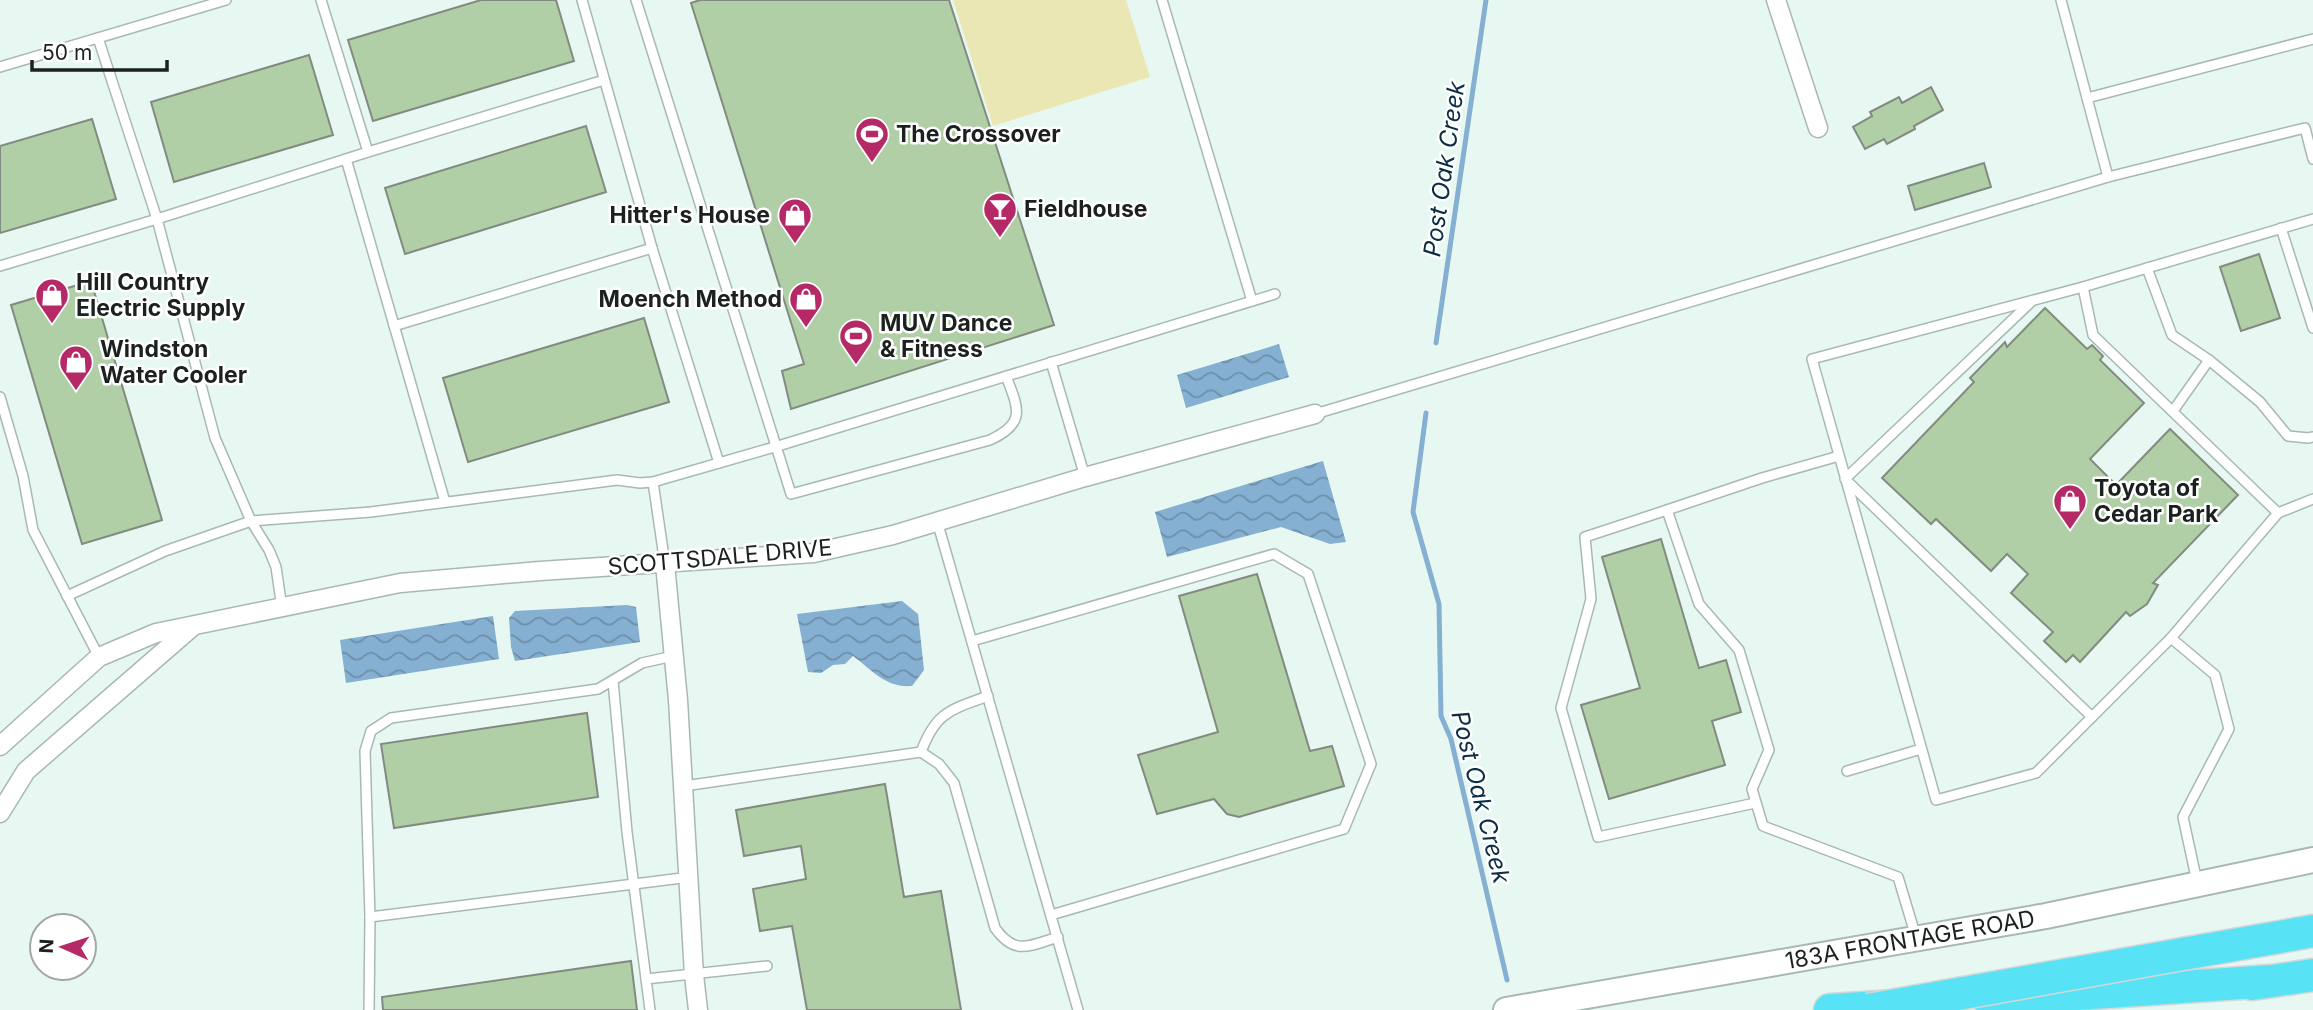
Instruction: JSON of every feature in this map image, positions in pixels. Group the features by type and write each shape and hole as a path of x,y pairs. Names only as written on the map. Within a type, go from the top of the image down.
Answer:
{"highway":[{"path":"1868,1010 2313,931"},
{"path":"2090,1010 2313,975"},
{"path":"1829,1010 2271,981"}],"main road":[{"name":"183A FRONTAGE ROAD","path":"1506,1010 2046,916 2313,860"}],"street":[{"path":"1776,0 1818,128"},
{"name":"SCOTTSDALE DRIVE","path":"0,747 99,657 156,633 400,583 814,553 893,535 1085,477 1315,414"},
{"path":"665,564 678,700 698,1010"},
{"name":"SCOTTSDALE DRIVE","path":"0,813 26,771 195,625"}],"lane":[{"path":"0,67 226,0"},
{"path":"321,0 368,152"},
{"path":"582,0 652,248 719,463"},
{"path":"636,0 791,494 990,440 1007,432 1015,420 1017,404 1006,376"},
{"path":"1163,0 1252,301"},
{"path":"2061,0 2108,177"},
{"path":"98,38 157,219 215,438 251,521 276,567 282,608"},
{"path":"2087,99 2313,39"},
{"path":"0,266 604,80"},
{"path":"1315,414 2108,177 2309,127 2313,159"},
{"path":"346,159 445,502"},
{"path":"2313,219 2083,288 1812,359 1936,800 2036,773 2171,638 2278,513 2313,499"},
{"path":"2281,228 2313,328"},
{"path":"394,326 652,248"},
{"path":"2147,268 2172,335 2209,360 2260,402 2288,436 2313,436"},
{"path":"2083,288 2093,335 2278,513"},
{"path":"67,596 165,551 251,521 371,512 617,480 653,482 1275,294"},
{"path":"1845,479 2034,300"},
{"path":"2173,411 2209,360"},
{"path":"1051,362 1085,477"},
{"path":"0,397 23,476 33,530 99,657"},
{"path":"1755,803 1598,837 1560,708 1591,599 1585,537 1762,478 1839,456"},
{"path":"1845,479 2092,717"},
{"path":"653,482 665,564"},
{"path":"1667,510 1699,604 1739,650 1769,750 1752,789 1763,826 1898,877 1916,938"},
{"path":"937,522 1079,1010"},
{"path":"972,641 1274,554 1308,574 1371,765 1344,829 1051,915"},
{"path":"2171,638 2216,676 2229,729 2183,817 2197,884"},
{"path":"369,1010 370,917 365,751 371,731 391,718 598,689 642,663 673,656"},
{"path":"613,681 650,1010"},
{"path":"921,752 929,732 948,711 988,696"},
{"path":"1847,771 1921,748"},
{"path":"684,786 921,752 939,764 954,783 995,928 1005,942 1023,947 1058,937"},
{"path":"370,917 690,877"},
{"path":"646,979 767,966"}],"shaded area":[{"path":"953,0 1126,0 1150,77 993,126"}],"water":[{"path":"1279,344 1289,377 1186,408 1177,375"},
{"path":"1323,461 1346,542 1330,544 1281,527 1167,557 1155,512"},
{"path":"902,601 918,614 924,670 912,686 887,681 853,656 845,664 833,665 821,673 808,672 797,614"},
{"path":"627,605 636,607 640,642 515,661 509,618 515,611"},
{"path":"493,616 499,659 346,683 340,640"}],"building":[{"path":"481,0 556,0 574,61 373,121 348,40"},
{"name":"The Crossover","path":"700,0 949,0 1054,325 791,409 782,371 804,364 691,3"},
{"path":"309,55 333,135 174,182 151,102"},
{"path":"1931,87 1943,110 1887,144 1884,139 1865,149 1853,127 1872,116 1870,112 1899,97 1902,103"},
{"path":"92,119 116,199 0,233 0,146"},
{"path":"586,126 606,192 405,254 385,188"},
{"path":"1984,163 1991,187 1915,210 1908,186"},
{"path":"2259,254 2280,318 2241,331 2220,267"},
{"path":"91,281 162,520 82,544 11,305"},
{"path":"2045,308 2087,349 2092,345 2103,356 2100,360 2144,403 2090,459 2116,485 2170,429 2238,495 2153,583 2158,585 2147,604 2130,616 2126,612 2080,662 2073,655 2066,662 2044,641 2053,632 2011,593 2028,574 2007,554 1991,571 1936,519 1931,524 1882,478 1974,382 1970,378 2005,342 2007,347"},
{"path":"644,318 669,402 468,462 443,378"},
{"path":"1661,539 1699,668 1726,660 1741,712 1712,721 1725,765 1609,799 1581,705 1640,688 1602,557"},
{"path":"1257,574 1310,751 1332,746 1344,786 1239,817 1227,814 1214,799 1157,814 1138,755 1218,732 1179,596"},
{"path":"587,713 598,797 394,828 381,744"},
{"path":"885,784 904,897 941,891 961,1010 807,1010 792,926 760,931 753,889 806,879 801,846 744,856 736,810"},
{"path":"631,961 637,1010 383,1010 382,997"}],"waterway":[{"name":"Post Oak Creek","path":"1436,343 1486,0"},
{"name":"Post Oak Creek","path":"1426,413 1413,512 1439,604 1441,716 1451,739 1507,980"}],"place":[{"name":"The Crossover","path":"872,164"},
{"name":"Fieldhouse","path":"1000,239"},
{"name":"Hitter's House","path":"795,245"},
{"name":"Hill Country Electric Supply","path":"52,325"},
{"name":"Moench Method","path":"806,329"},
{"name":"MUV Dance & Fitness","path":"856,366"},
{"name":"Windston Water Cooler","path":"76,392"},
{"name":"Toyota of Cedar Park","path":"2070,531"}]}
